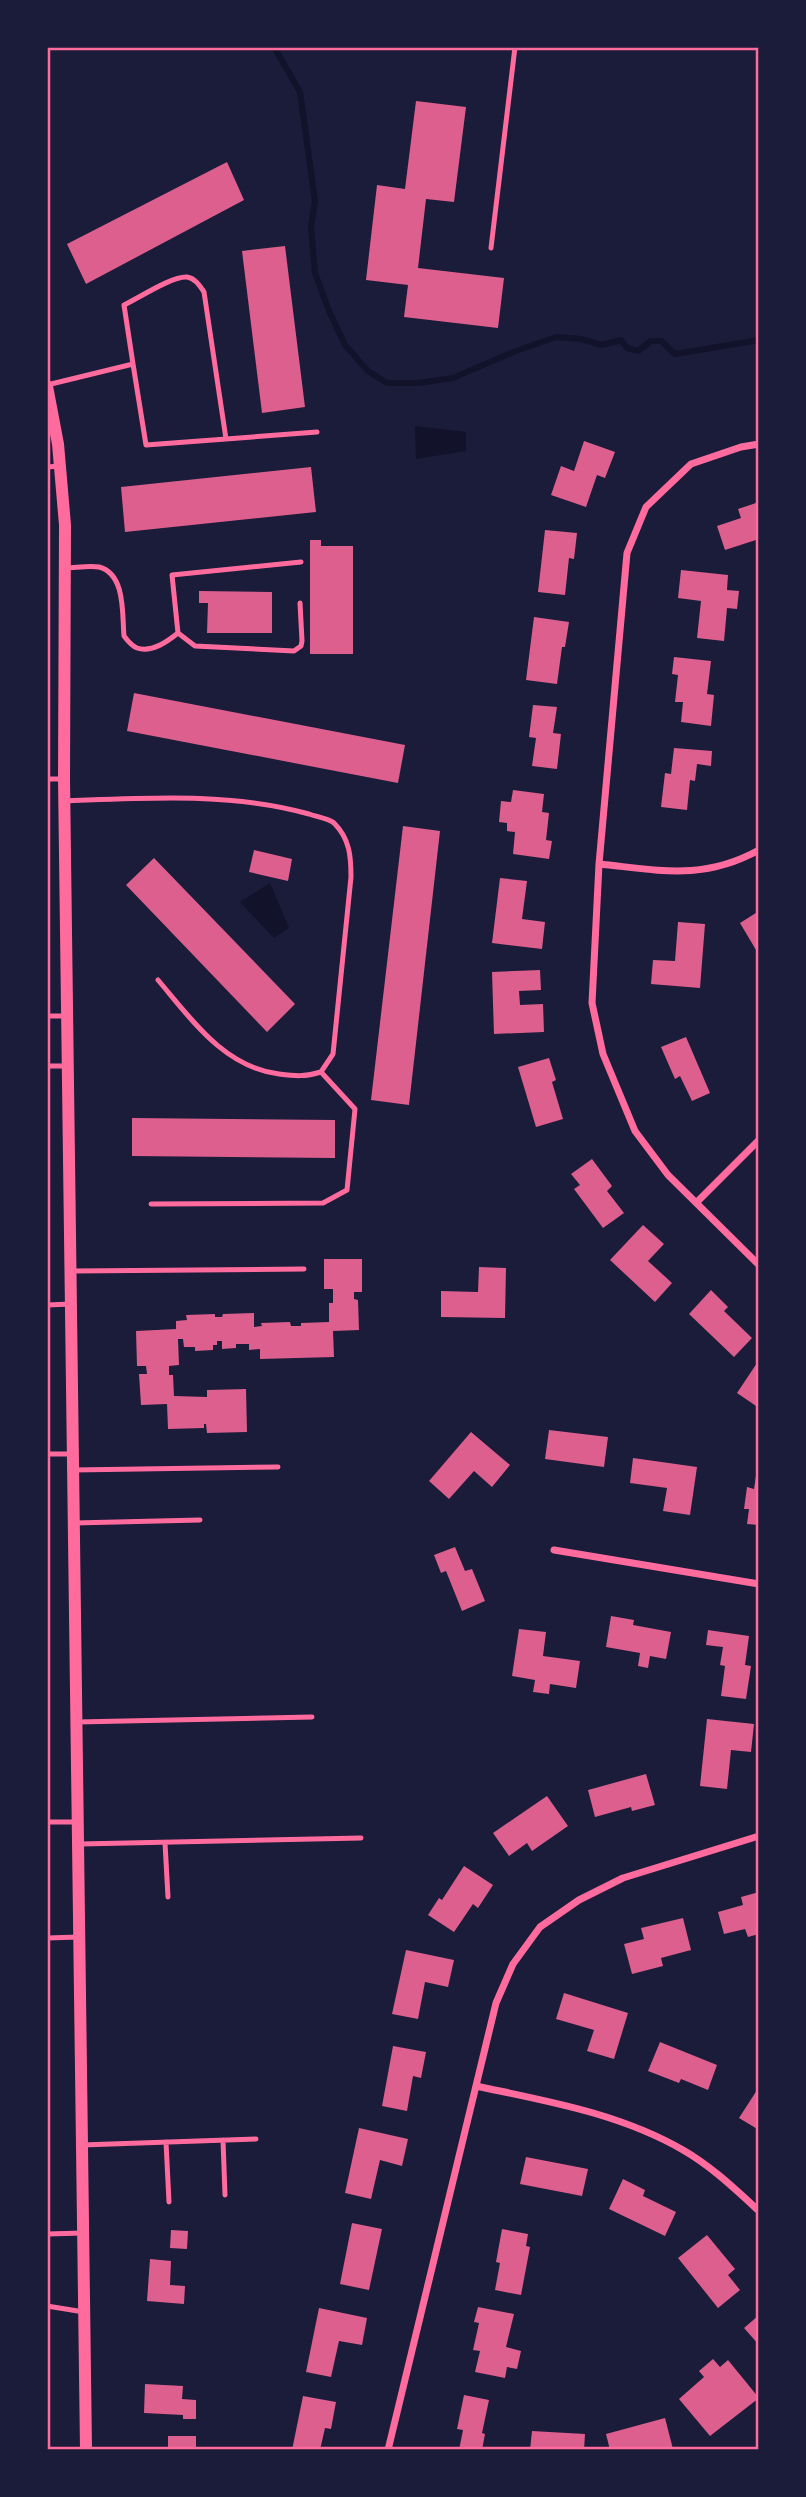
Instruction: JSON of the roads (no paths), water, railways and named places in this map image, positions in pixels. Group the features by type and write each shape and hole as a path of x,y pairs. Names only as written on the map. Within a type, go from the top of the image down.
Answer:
{"street":[{"path":"47,386 54,466 65,525 64,801 86,2450"},
{"path":"759,444 741,447 691,464 646,507 628,553 599,864 592,1003 603,1054 635,1131 668,1175 759,1265"},
{"path":"599,864 680,872 705,871 759,850"},
{"path":"697,1202 759,1140"},
{"path":"554,1550 759,1584"},
{"path":"388,2450 496,2003 513,1965 540,1927 579,1900 623,1878 759,1836"},
{"path":"476,2086 582,2109 641,2130 683,2150 701,2162 759,2211"}],"lane":[{"path":"491,248 515,47"},
{"path":"226,439 204,292 196,281 187,277 174,279 124,305 146,445 226,439 317,432"},
{"path":"47,386 133,364"},
{"path":"300,603 302,641 295,651 195,646 178,632 172,575 301,562"},
{"path":"65,568 98,567 111,573 119,587 124,636 136,648 151,649 168,641 178,632"},
{"path":"47,779 64,779"},
{"path":"64,801 163,797 221,799 288,808 332,821 342,832 351,851 351,877 332,1054 321,1072 304,1077 264,1072 234,1060 199,1028 158,980"},
{"path":"47,1016 67,1016"},
{"path":"47,1066 68,1066"},
{"path":"151,1204 323,1203 347,1190 355,1109 321,1072"},
{"path":"70,1271 304,1269"},
{"path":"47,1305 71,1304"},
{"path":"47,1454 73,1454"},
{"path":"73,1470 278,1467"},
{"path":"74,1523 200,1520"},
{"path":"76,1722 312,1717"},
{"path":"47,1822 78,1822"},
{"path":"78,1844 360,1838"},
{"path":"165,1843 168,1897"},
{"path":"47,1938 79,1937"},
{"path":"82,2145 256,2139"},
{"path":"223,2140 225,2195"},
{"path":"166,2142 169,2202"},
{"path":"47,2234 83,2233"},
{"path":"47,2306 84,2312"}],"waterway":[{"path":"274,47 300,92 315,201 311,227 315,273 345,345 368,371 387,383 418,383 453,378 556,337 581,339 602,345 621,340 627,348 638,351 651,341 661,341 675,354 759,340"}]}
